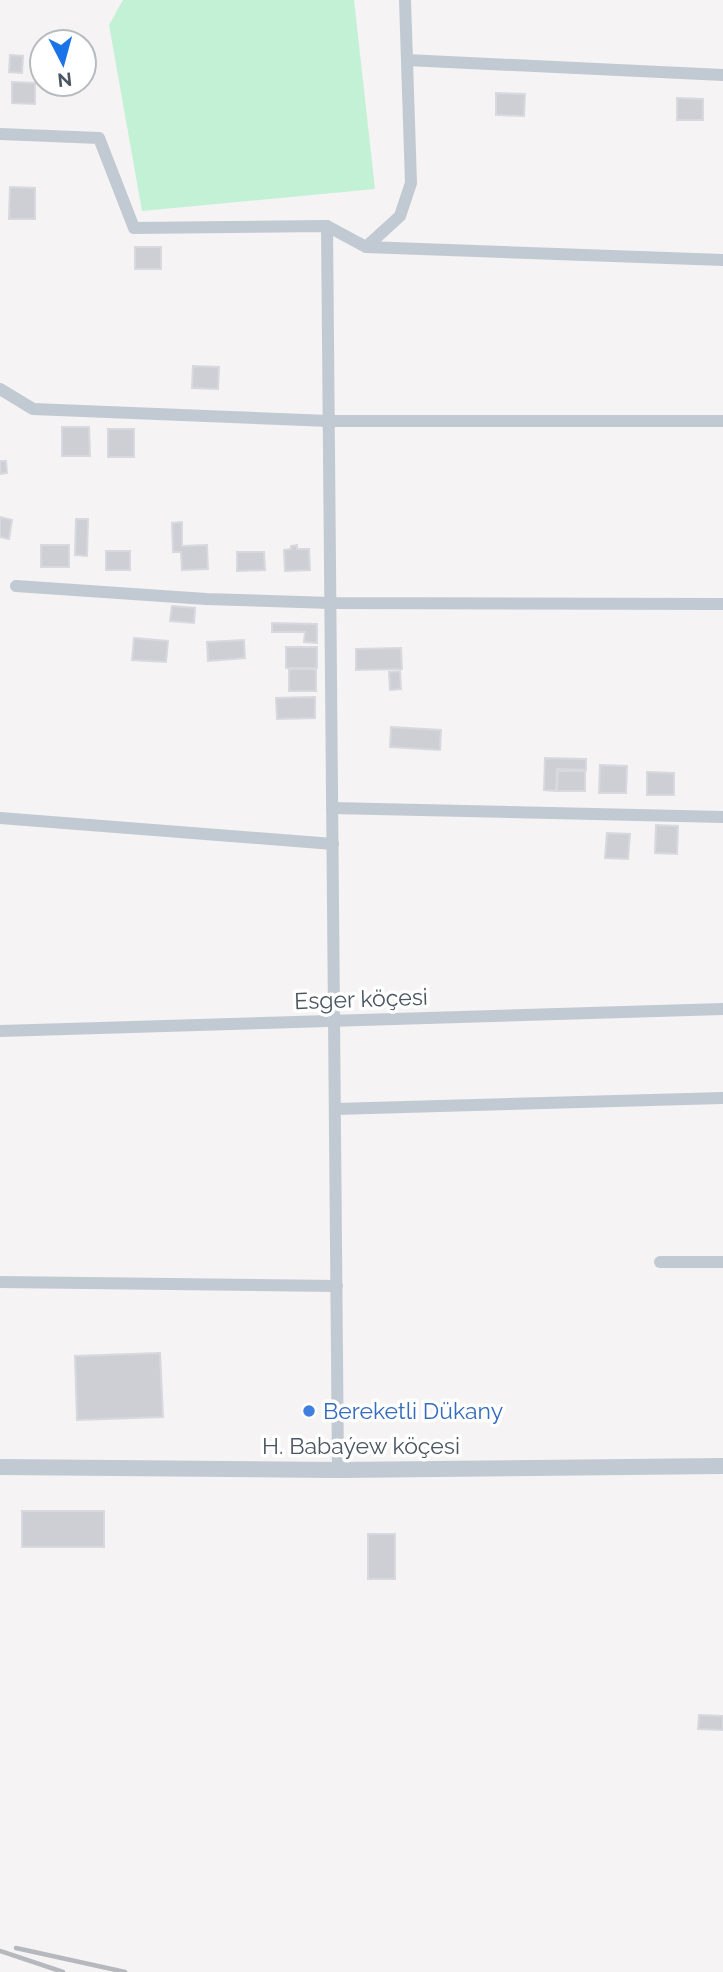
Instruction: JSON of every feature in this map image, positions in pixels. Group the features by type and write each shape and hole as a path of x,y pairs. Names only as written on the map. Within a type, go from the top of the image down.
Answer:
{"street":[{"path":"366,247 401,216 411,183 405,0"},
{"path":"407,60 723,75"},
{"path":"0,134 99,138 134,229 327,226 366,247 723,260"},
{"path":"327,226 338,1470"},
{"path":"0,389 33,409 329,421 723,421"},
{"path":"16,586 206,599 331,603 723,604"},
{"path":"332,808 723,817"},
{"path":"0,818 333,844"},
{"name":"Esger köçesi","path":"0,1031 723,1009"},
{"path":"335,1109 723,1098"},
{"path":"660,1262 723,1262"},
{"path":"0,1282 337,1286"},
{"name":"H. Babaýew köçesi","path":"0,1467 338,1470 723,1466"}],"green space":[{"path":"123,0 354,0 375,189 142,211 109,25"}],"building":[{"path":"10,55 23,56 22,73 9,72"},
{"path":"12,82 28,83 28,98 35,98 35,104 12,103"},
{"path":"496,93 525,94 524,116 496,115"},
{"path":"677,98 703,99 703,120 677,120"},
{"path":"10,187 35,188 35,219 9,219"},
{"path":"135,247 161,247 161,269 135,269"},
{"path":"193,366 219,367 218,389 192,388"},
{"path":"62,427 89,427 90,456 62,456"},
{"path":"108,429 134,429 134,457 108,457"},
{"path":"0,461 6,461 7,473 0,474"},
{"path":"0,517 12,520 9,539 0,537"},
{"path":"76,519 88,519 87,556 75,555"},
{"path":"182,522 182,546 207,545 208,569 182,570 181,552 173,552 172,523"},
{"path":"41,545 69,545 69,567 41,567"},
{"path":"297,545 297,549 309,549 310,570 285,571 284,550"},
{"path":"106,551 130,551 130,570 106,570"},
{"path":"237,552 264,552 265,570 237,571"},
{"path":"172,606 195,608 194,623 170,621"},
{"path":"272,623 317,624 317,643 304,642 305,632 272,632"},
{"path":"134,638 168,641 166,662 132,660"},
{"path":"244,640 245,658 208,661 207,642"},
{"path":"286,647 317,647 317,668 286,668"},
{"path":"401,648 402,669 356,670 356,649"},
{"path":"289,669 316,669 316,691 289,691"},
{"path":"400,671 401,689 390,690 389,672"},
{"path":"315,697 315,718 277,719 276,698"},
{"path":"391,727 441,730 440,750 390,747"},
{"path":"545,758 586,759 586,770 557,769 556,791 544,790"},
{"path":"600,765 627,766 626,793 599,793"},
{"path":"558,771 585,771 585,791 557,791"},
{"path":"647,772 674,773 674,795 647,795"},
{"path":"656,825 678,826 677,854 655,853"},
{"path":"607,833 630,834 628,859 605,858"},
{"path":"160,1353 163,1417 77,1420 75,1356"},
{"path":"22,1511 104,1511 104,1547 22,1547"},
{"path":"368,1534 395,1534 395,1579 368,1579"},
{"path":"699,1715 723,1716 723,1730 698,1729"}],"railway":[{"path":"16,1948 125,1972"},
{"path":"0,1951 63,1972"}],"place":[{"name":"Bereketli Dükany","path":"309,1411"}]}
